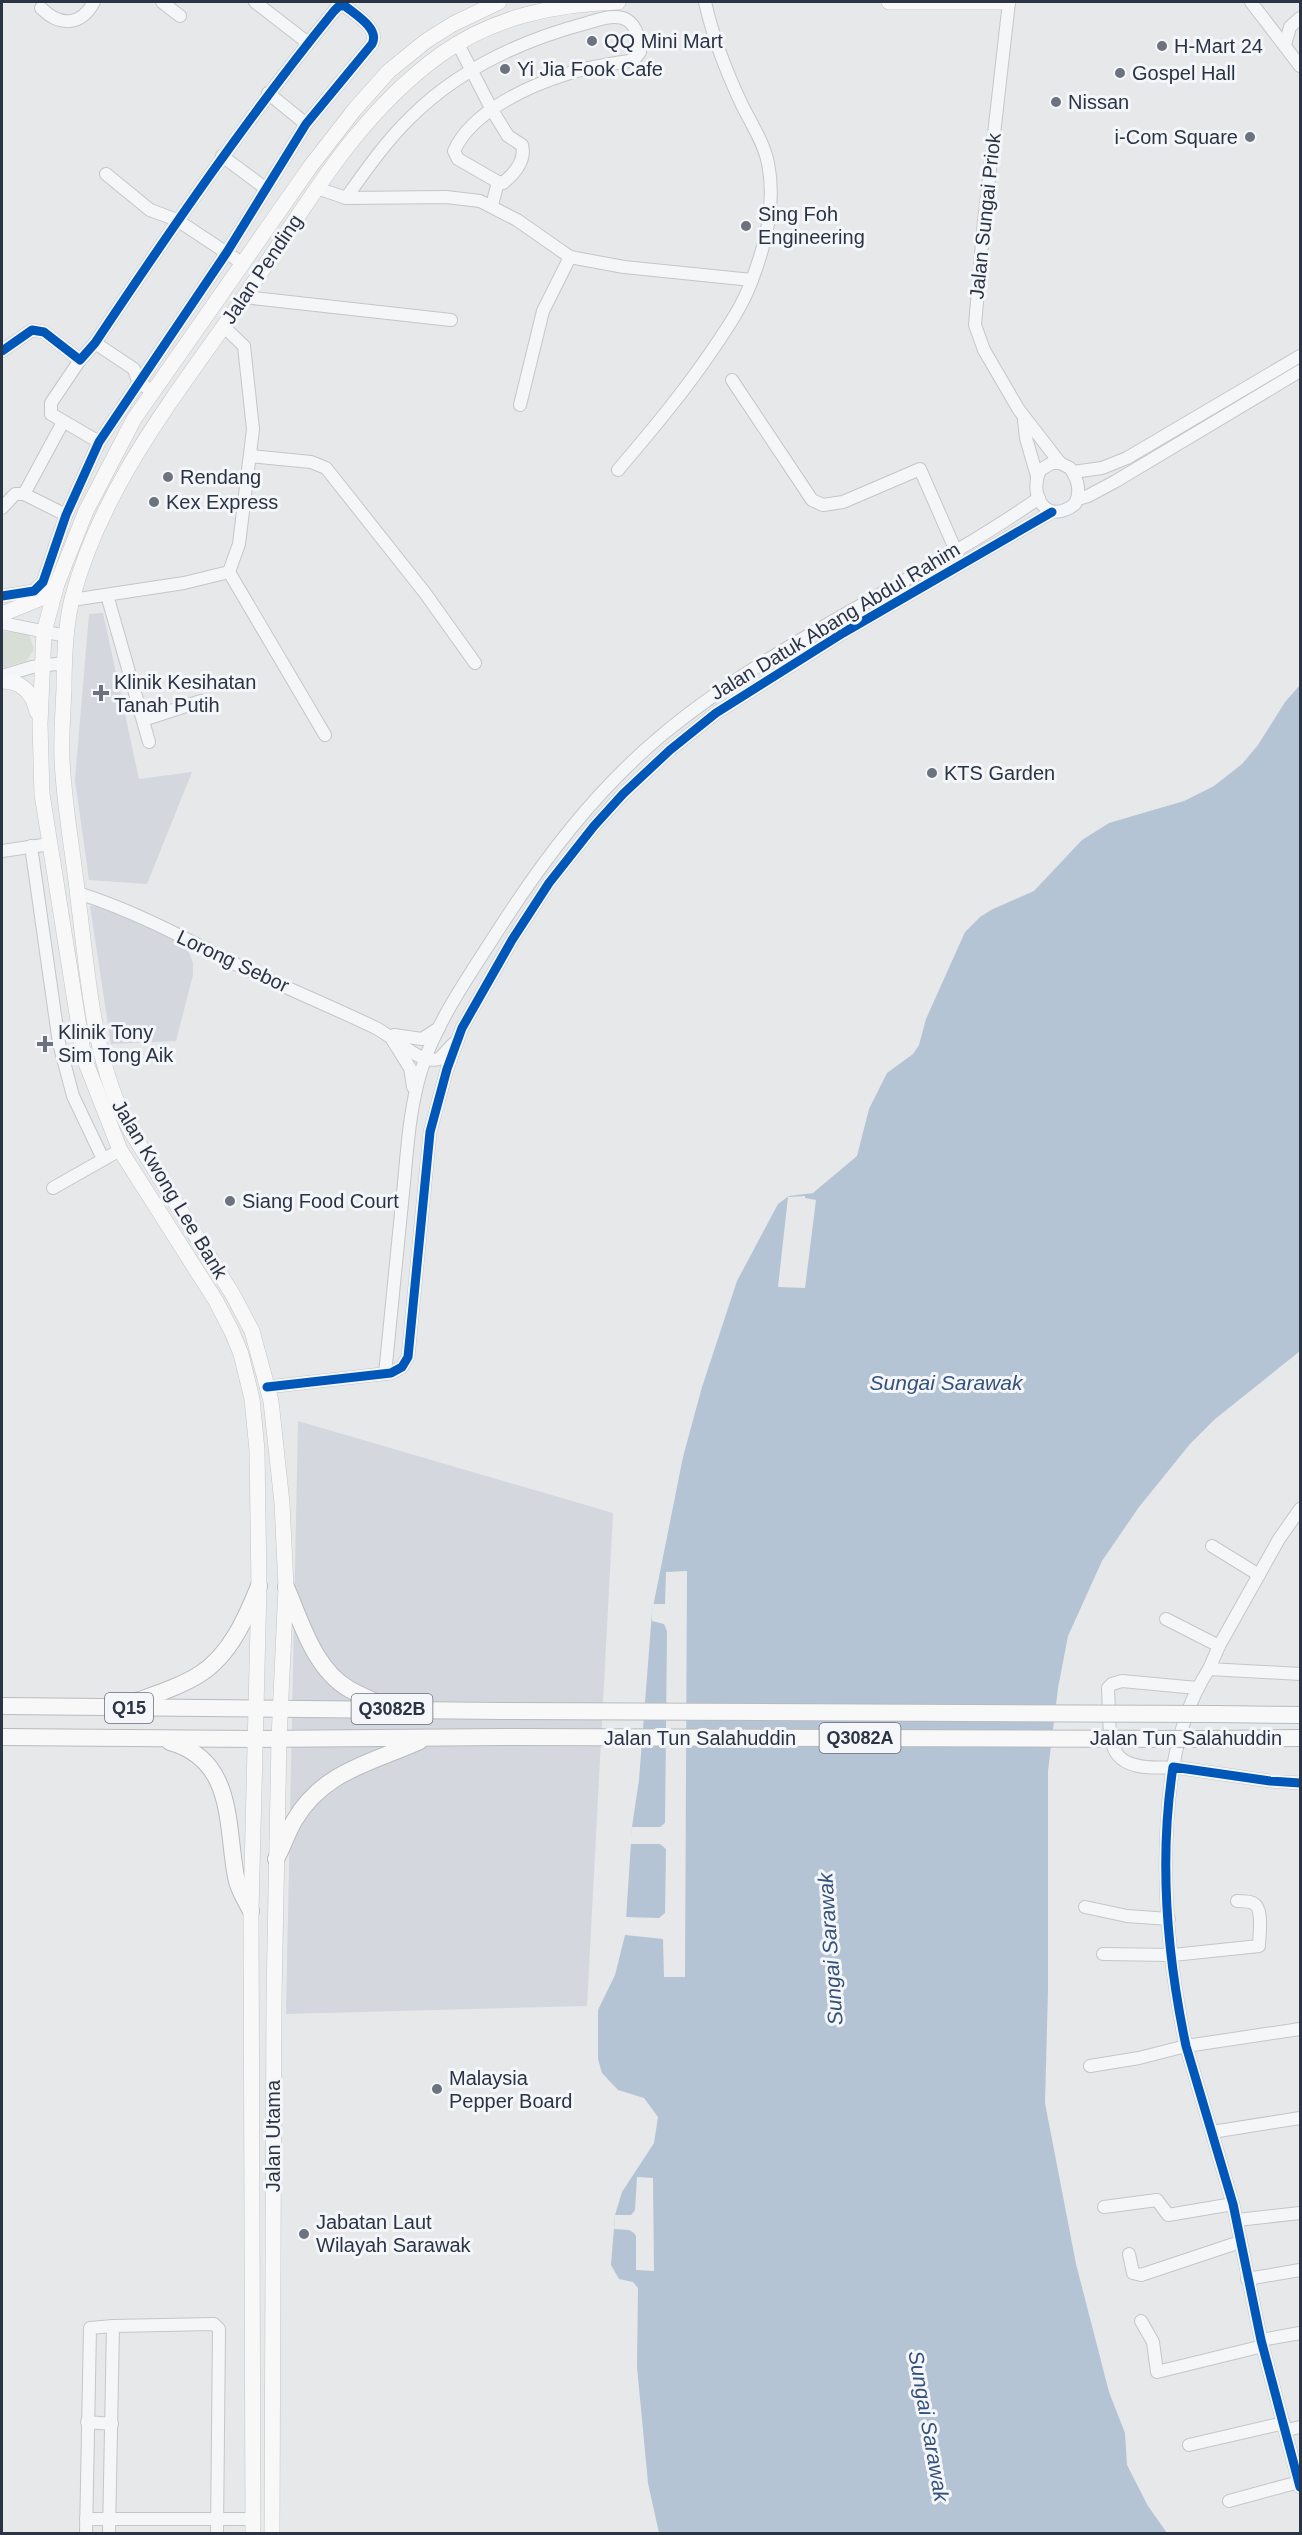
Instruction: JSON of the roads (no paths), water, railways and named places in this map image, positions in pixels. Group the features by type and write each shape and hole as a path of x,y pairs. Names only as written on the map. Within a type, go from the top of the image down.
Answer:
{"highway":[{"path":"117,1708 201,1674 226,1649 234,1637 249,1611 259,1586"},
{"path":"286,1587 314,1650 329,1672 347,1688 391,1709"},
{"name":"Q15","path":"2,1706 280,1710"},
{"name":"Jalan Tun Salahuddin","path":"280,1710 1300,1715"},
{"name":"Q15","path":"2,1737 279,1739"},
{"path":"154,1737 191,1750 201,1757 216,1777 226,1800 236,1880 251,1911"},
{"path":"276,1859 293,1822 319,1789 348,1770 426,1738"},
{"name":"Jalan Tun Salahuddin","path":"279,1739 1300,1738"}],"main road":[{"name":"Jalan Pending","path":"44,666 44,632 57,584 78,530 111,459 152,392 242,263 355,110 390,71 426,41 453,24 499,2"},
{"name":"Jalan Pending","path":"64,663 72,600 104,512 138,449 317,188 367,122 402,87 441,55 505,20 540,10 618,2"},
{"path":"889,2 1009,2"},
{"path":"2,614 44,597 57,584"},
{"name":"Jalan Kwong Lee Bank","path":"64,663 62,758 66,816 85,956 102,1056 116,1102 129,1128 233,1295 252,1331 267,1387 282,1503 286,1587 279,1739"},
{"name":"Jalan Kwong Lee Bank","path":"44,666 40,724 42,794 84,1058 120,1150 216,1301 241,1354 252,1399 257,1450 259,1586 254,1739"},
{"path":"2,681 11,681 26,688 32,695 40,724"},
{"name":"Jalan Utama","path":"253,2526 251,1911 254,1739"},
{"name":"Jalan Utama","path":"272,2534 276,1859 279,1739"}],"street":[{"path":"41,8 49,16 73,22 84,17 94,2"},
{"path":"162,2 180,16"},
{"path":"255,2 308,43"},
{"path":"611,18 612,2"},
{"path":"618,470 683,394 726,331 747,294 764,249 769,220 768,162 717,46 705,2"},
{"name":"Jalan Sungai Priok","path":"1009,2 983,231 975,325 984,350 1024,419"},
{"path":"1251,2 1300,66"},
{"path":"4,592 34,591 43,582 64,520 97,446 138,381 227,252 306,124 375,38 373,31 345,6 339,6 268,93 51,403 51,414 97,446 111,459"},
{"path":"346,198 378,153 412,116 441,91 472,71 499,55 548,33 620,17 628,20 638,33 640,52 634,60 572,72 504,101 492,110 461,136 454,151 458,159 503,183 518,167 524,152 522,145 508,136 492,110 472,71 458,44"},
{"path":"1285,45 1290,27 1300,18"},
{"path":"268,93 306,124"},
{"path":"222,156 265,188"},
{"path":"106,174 150,210 177,220 242,263"},
{"path":"492,205 498,182"},
{"path":"317,188 346,198 472,199 492,205 570,257 624,267 752,280"},
{"path":"520,405 543,311 570,257"},
{"path":"244,297 451,320"},
{"path":"223,327 244,346 253,429 238,544 229,572 326,735"},
{"path":"2,351 32,330 44,332 80,360"},
{"path":"95,343 134,369 138,381 152,392"},
{"path":"1073,472 1102,468 1127,458 1300,357"},
{"path":"1024,419 1028,447 1038,476 1039,498 1043,505 1052,512 1069,509 1078,499 1116,481 1300,371"},
{"path":"732,380 812,500 823,505 843,501 920,469 956,551"},
{"path":"1024,419 1060,463"},
{"path":"24,494 63,422"},
{"path":"250,456 311,462 326,468 425,593 475,663"},
{"path":"1038,476 1045,466 1060,463 1066,465 1073,472 1077,482 1078,499"},
{"path":"2,508 15,494 24,494 78,530"},
{"name":"Jalan Datuk Abang Abdul Rahim","path":"1039,498 956,551 754,667 700,705 636,759 578,818 534,876 478,961 440,1027 425,1060 414,1099 386,1374 402,1367 408,1357 430,1132 458,1038 512,940 549,883 594,826 623,794 670,750 716,713 784,669 1052,512"},
{"path":"72,600 184,583 229,572"},
{"path":"107,594 149,742"},
{"path":"2,623 66,636"},
{"path":"2,676 64,663"},
{"path":"143,720 201,700"},
{"path":"2,851 50,844"},
{"path":"31,846 59,1043 74,1096 103,1159"},
{"name":"Lorong Sebor","path":"78,893 141,916 232,962 387,1033"},
{"path":"387,1033 411,1039 422,1039 440,1027"},
{"path":"387,1033 425,1060 439,1059 458,1038"},
{"path":"387,1033 410,1068 414,1099"},
{"path":"53,1188 120,1150"},
{"path":"267,1387 386,1374"},
{"path":"1229,2501 1300,2484 1297,2459 1285,2427 1262,2343 1233,2204 1186,2046 1169,1919 1168,1824 1177,1746 1197,1688 1259,1575 1299,1512"},
{"path":"1212,1546 1259,1575"},
{"path":"1166,1619 1219,1646"},
{"path":"1209,1669 1300,1674"},
{"path":"1197,1688 1122,1681 1112,1684 1108,1688 1112,1748 1116,1754 1131,1764 1151,1768 1173,1767 1300,1783"},
{"path":"1103,1954 1173,1955 1258,1947 1259,1911 1252,1902 1237,1901"},
{"path":"1085,1906 1127,1916 1169,1919"},
{"path":"1090,2066 1139,2058 1186,2046 1300,2030"},
{"path":"1212,2132 1300,2118"},
{"path":"1104,2207 1157,2199 1168,2215 1233,2204"},
{"path":"1237,2220 1300,2213"},
{"path":"1129,2254 1133,2273 1141,2275 1240,2242"},
{"path":"1247,2279 1300,2270"},
{"path":"1141,2321 1153,2342 1157,2372 1300,2333"},
{"path":"86,2534 90,2328 214,2324 219,2329 217,2534"},
{"path":"109,2534 113,2326"},
{"path":"87,2422 112,2424"},
{"path":"1190,2445 1285,2427 1300,2427"},
{"path":"86,2519 217,2519 253,2526"}],"water":[{"name":"Sungai Sarawak","path":"1300,685 1300,1351 1215,1419 1190,1444 1139,1507 1102,1561 1068,1636 1058,1688 1048,1771 1048,1990 1045,2103 1076,2264 1109,2392 1125,2433 1127,2465 1148,2506 1167,2533 659,2533 648,2483 637,2367 638,2288 633,2282 619,2279 611,2265 615,2215 622,2192 654,2143 658,2117 644,2098 618,2090 602,2073 598,2059 598,2010 615,1975 625,1935 632,1827 639,1780 652,1612 683,1457 702,1387 737,1281 778,1204 789,1196 813,1193 857,1156 869,1109 887,1073 913,1054 919,1045 926,1019 965,932 991,910 1034,891 1082,840 1109,823 1184,801 1214,786 1242,764 1258,745 1285,702"}],"place":[{"name":"QQ Mini Mart","path":"592,41"},
{"name":"H-Mart 24","path":"1162,46"},
{"name":"Yi Jia Fook Cafe","path":"505,69"},
{"name":"Gospel Hall","path":"1120,73"},
{"name":"Nissan","path":"1056,102"},
{"name":"i-Com Square","path":"1250,137"},
{"name":"Sing Foh Engineering","path":"746,226"},
{"name":"Rendang","path":"168,477"},
{"name":"Kex Express","path":"154,502"},
{"name":"Klinik Kesihatan Tanah Putih","path":"101,693"},
{"name":"KTS Garden","path":"932,773"},
{"name":"Klinik Tony Sim Tong Aik","path":"45,1044"},
{"name":"Siang Food Court","path":"230,1201"},
{"name":"Malaysia Pepper Board","path":"437,2089"},
{"name":"Jabatan Laut Wilayah Sarawak","path":"304,2234"}]}
